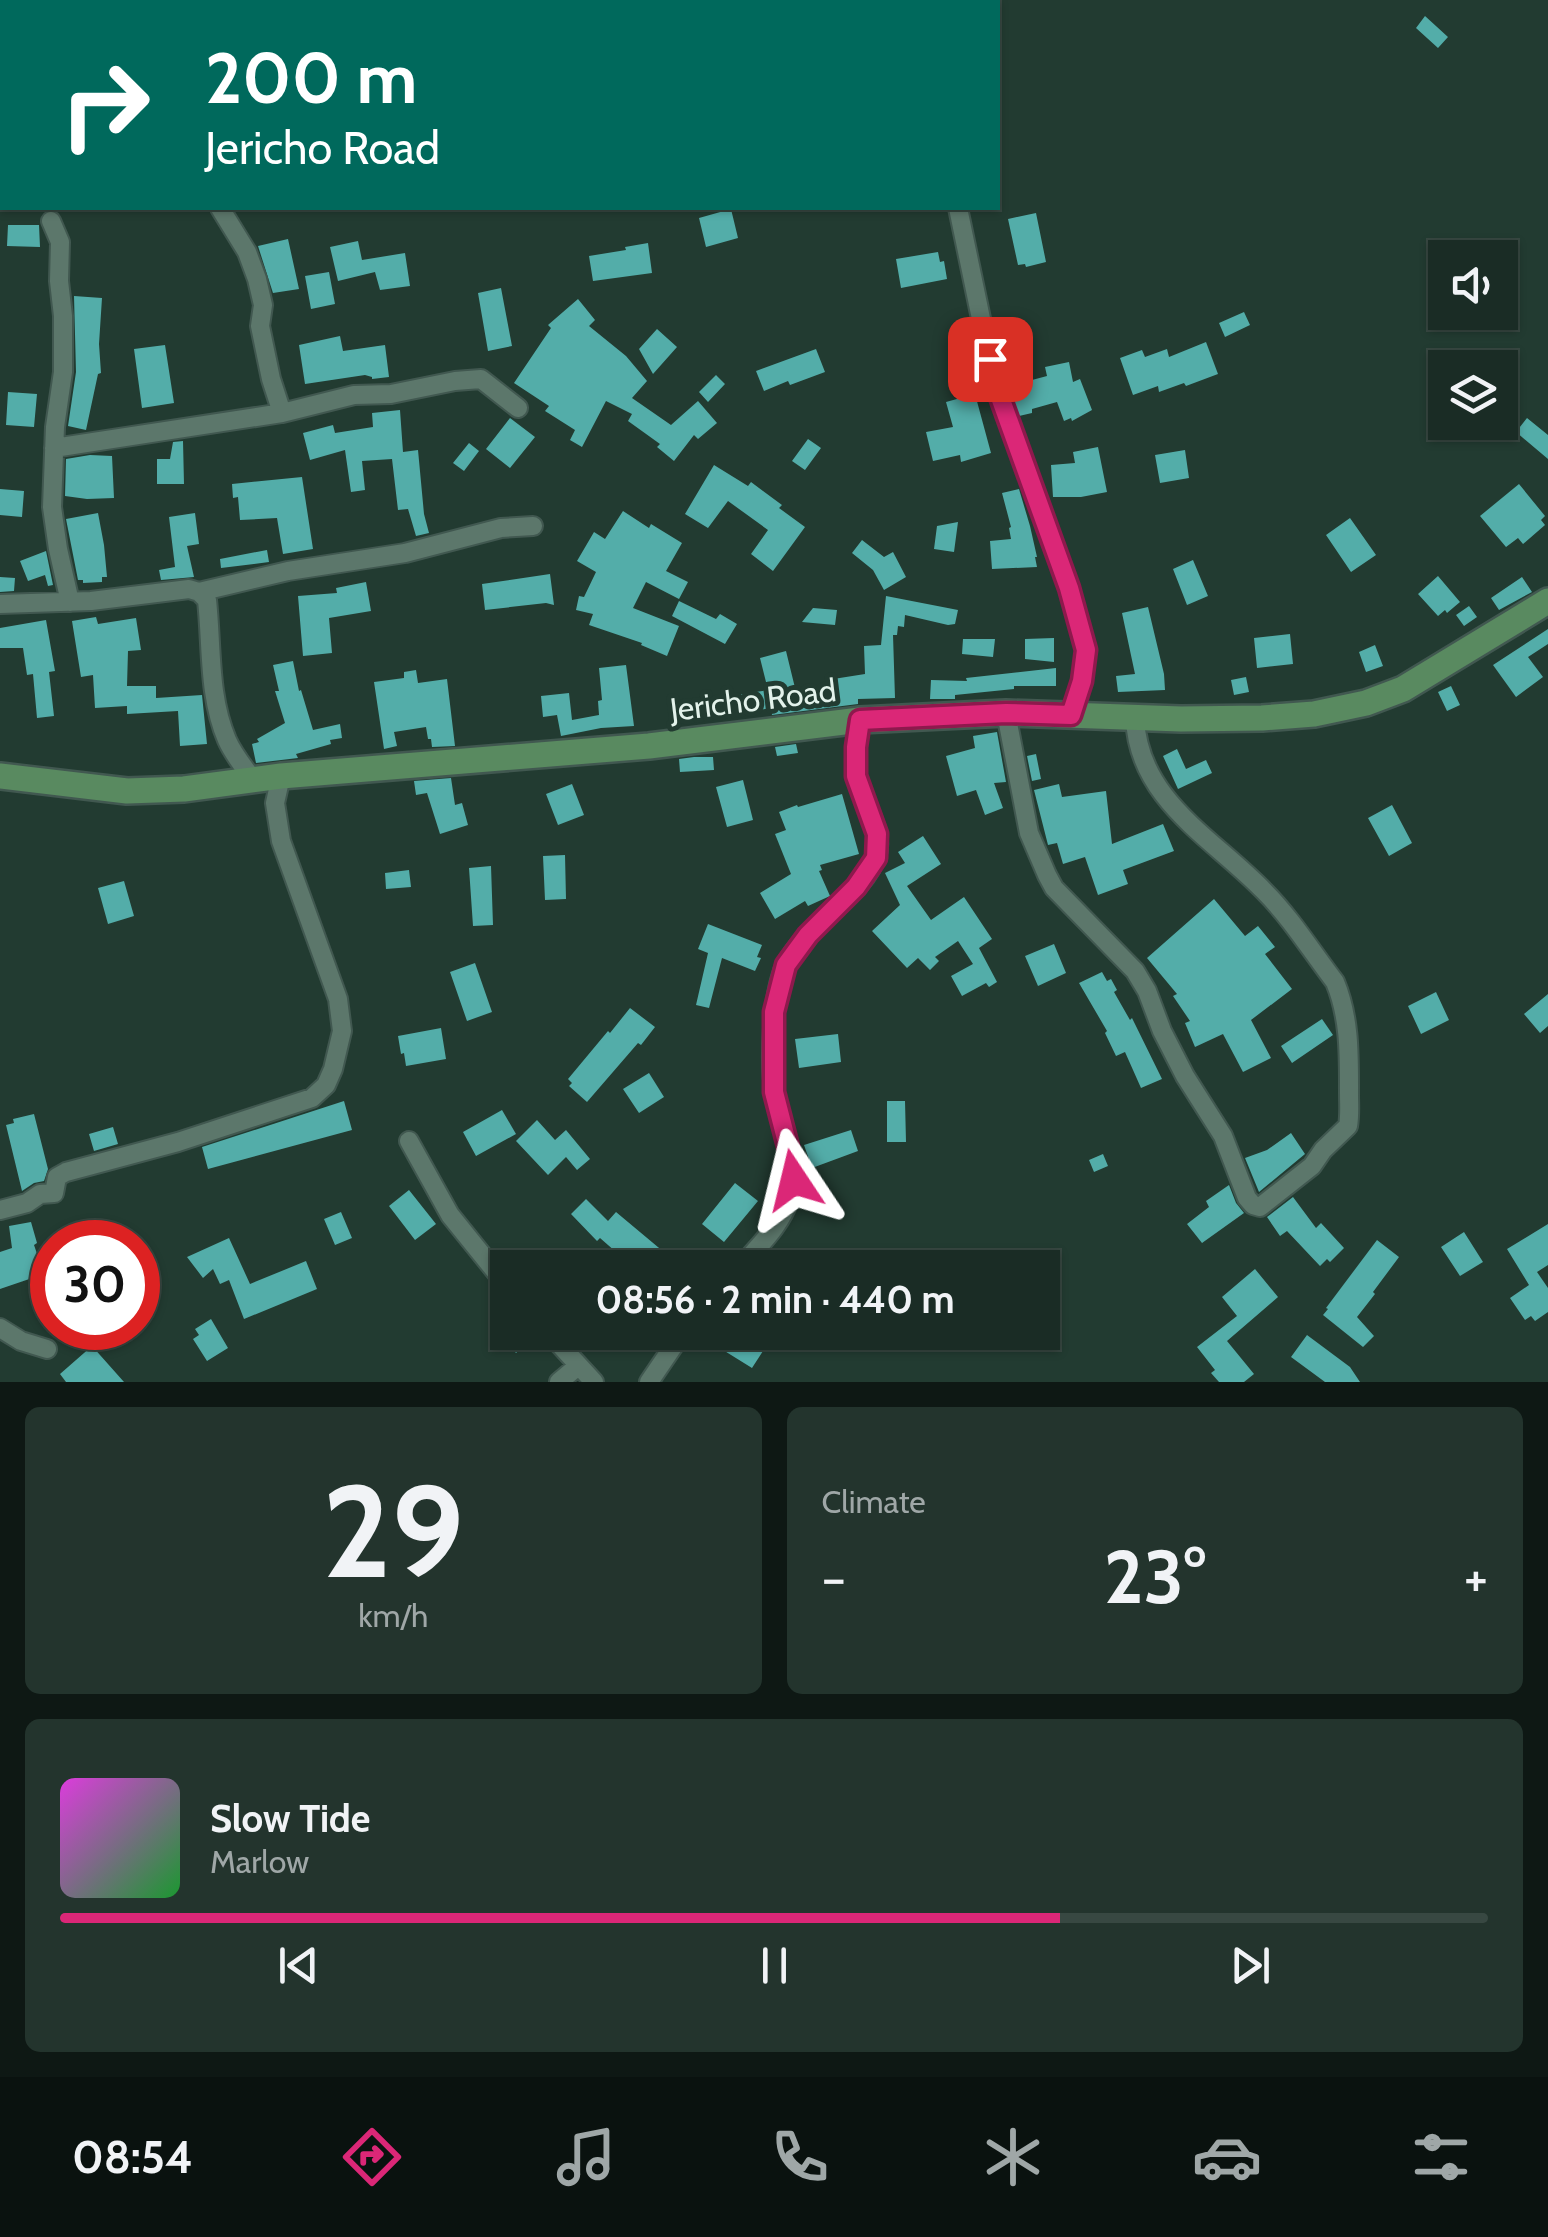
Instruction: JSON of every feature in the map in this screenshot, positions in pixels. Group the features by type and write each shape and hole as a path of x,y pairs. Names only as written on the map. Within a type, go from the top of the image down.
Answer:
{"street":[{"path":"221,210 257,279 264,305 260,326 282,413"},
{"path":"958,210 996,386 1069,588 1086,650 1082,681 1071,715"},
{"path":"52,221 60,242 63,316 63,372 55,427 52,507 70,602"},
{"path":"54,448 282,413 354,395 391,394 455,381 480,379 518,408"},
{"path":"0,604 70,602 189,589 199,592 288,572 406,553 500,528 533,526"},
{"path":"199,592 206,600 218,714 228,744 253,780"},
{"name":"Jericho Road","path":"0,776 127,791 184,789 282,776 649,746 860,720 1006,713 1135,718 1314,714 1366,703 1403,689 1548,601"},
{"path":"1006,713 1028,833 1046,875 1135,972 1185,1076 1223,1136 1247,1198 1253,1206 1260,1207 1312,1166 1348,1126 1350,1059 1342,998 1335,982 1265,891 1183,819 1144,763 1135,718"},
{"path":"755,1250 778,1223 794,1180 774,1092 774,1012 786,965 808,935 856,887 878,850 877,834 856,776 860,720"},
{"path":"0,1210 27,1204 40,1194 54,1193 57,1177 66,1172 178,1142 312,1098 326,1085 342,1031 338,999 281,842 275,803 282,776"},
{"path":"409,1142 450,1215 490,1265"},
{"path":"0,1328 30,1343"},
{"path":"564,1350 594,1382"},
{"path":"650,1382 671,1350"},
{"path":"559,1382 578,1366"}],"building":[{"path":"1425,16 1448,37 1438,48 1416,28"},
{"path":"731,210 738,238 706,247 699,218"},
{"path":"1036,213 1046,262 1018,265 1008,219"},
{"path":"8,225 39,225 40,247 7,246"},
{"path":"288,239 299,289 273,293 258,246"},
{"path":"358,241 362,260 405,253 410,286 380,290 375,272 338,281 330,247"},
{"path":"648,243 652,273 593,281 589,256"},
{"path":"938,252 947,279 901,288 896,259"},
{"path":"329,272 335,304 311,309 305,276"},
{"path":"501,288 512,346 488,351 478,293"},
{"path":"74,296 102,298 101,373 86,430 68,426 76,372"},
{"path":"578,299 595,320 589,326 626,356 647,381 632,398 671,425 698,401 717,423 698,439 694,435 674,461 657,447 660,444 628,421 632,414 606,401 582,447 570,440 575,430 545,411 549,406 514,383 551,328 548,325"},
{"path":"1244,312 1250,325 1225,337 1219,323"},
{"path":"657,329 677,347 653,374 639,349"},
{"path":"340,336 343,351 385,345 389,377 372,379 365,375 305,384 299,345"},
{"path":"1206,342 1218,374 1186,386 1184,383 1159,392 1158,386 1133,395 1120,358 1142,350 1145,357 1167,349 1169,357"},
{"path":"165,345 174,403 142,408 134,349"},
{"path":"816,349 825,372 764,391 756,371"},
{"path":"1069,362 1073,382 1080,379 1092,410 1064,421 1057,402 1019,416 1009,386 1047,376 1045,367"},
{"path":"716,375 725,384 708,402 699,392"},
{"path":"8,392 37,394 34,427 6,425"},
{"path":"975,394 991,453 961,462 960,455 933,461 926,432 953,427 946,402"},
{"path":"400,410 403,452 418,450 429,533 416,536 408,509 398,510 392,459 362,461 365,490 351,492 345,450 310,460 303,433 333,425 335,433 373,427 372,413"},
{"path":"510,418 535,437 510,468 486,449"},
{"path":"1527,418 1548,435 1548,459 1518,434"},
{"path":"808,439 821,448 805,470 792,461"},
{"path":"183,441 184,484 157,484 157,459 170,459 173,442"},
{"path":"469,443 479,451 464,471 453,463"},
{"path":"1098,447 1107,492 1053,497 1051,465 1075,463 1073,452"},
{"path":"1185,450 1189,478 1160,483 1155,455"},
{"path":"112,456 114,498 65,496 66,459"},
{"path":"714,465 748,486 751,482 805,527 773,571 751,554 768,530 728,501 708,528 685,514"},
{"path":"302,477 313,549 283,554 277,518 240,520 238,497 233,498 232,484"},
{"path":"1519,484 1545,516 1541,520 1545,525 1523,544 1518,538 1506,547 1480,516"},
{"path":"0,489 24,491 22,517 0,515"},
{"path":"1019,489 1037,567 992,569 990,541 1011,539 1002,493"},
{"path":"623,511 682,543 666,571 688,582 679,599 646,582 633,608 679,626 667,656 589,625 593,614 576,610 579,596 584,597 596,572 577,561 594,532 605,539"},
{"path":"98,513 107,577 102,577 102,582 83,583 78,580 66,519"},
{"path":"195,513 199,544 187,546 194,577 161,580 159,570 175,567 169,517"},
{"path":"1350,518 1376,555 1351,572 1326,535"},
{"path":"958,522 954,552 934,549 937,526"},
{"path":"862,540 884,557 893,552 906,577 884,590 873,570 852,553"},
{"path":"267,550 269,562 221,568 220,559"},
{"path":"46,551 53,585 48,586 45,575 28,581 20,561"},
{"path":"1193,560 1208,596 1187,605 1173,569"},
{"path":"550,574 554,605 485,610 482,584"},
{"path":"1438,576 1460,602 1438,616 1418,594"},
{"path":"0,577 15,578 14,591 0,592"},
{"path":"1522,577 1532,592 1499,610 1491,598"},
{"path":"366,582 371,611 329,618 332,653 303,656 298,596 337,593 336,588"},
{"path":"886,596 958,610 955,624 948,625 905,615 904,627 898,626 897,635 893,635 895,698 858,699 858,704 772,715 771,708 739,713 736,695 768,690 760,658 786,651 797,696 828,690 827,680 865,674 864,646 881,645"},
{"path":"679,601 716,619 720,614 737,624 725,644 672,616"},
{"path":"1469,606 1477,617 1464,626 1456,615"},
{"path":"1148,607 1165,690 1118,692 1116,676 1135,674 1122,613"},
{"path":"813,608 837,610 835,625 802,622"},
{"path":"96,617 98,624 136,618 141,650 128,651 127,686 156,686 156,698 202,695 207,744 180,746 178,711 127,714 127,706 95,708 93,675 81,677 72,621"},
{"path":"46,620 55,671 49,672 54,716 37,718 33,674 27,675 23,648 0,648 0,628"},
{"path":"1548,629 1548,644 1528,657 1543,677 1516,697 1493,665"},
{"path":"1290,634 1293,664 1257,668 1254,638"},
{"path":"1054,638 1054,662 1025,659 1025,639"},
{"path":"963,639 995,639 993,657 962,654"},
{"path":"1375,645 1383,666 1366,672 1359,652"},
{"path":"293,661 313,730 340,724 342,738 296,754 298,758 256,763 252,744 285,723 275,691 279,691 273,665"},
{"path":"626,665 634,726 561,736 557,715 543,717 541,696 569,693 572,720 599,715 599,668"},
{"path":"1056,668 1056,686 1014,686 955,695 955,699 930,699 931,680 967,681 966,678"},
{"path":"416,670 418,683 447,679 455,746 432,747 426,727 394,732 397,746 384,749 374,682 404,678 404,672"},
{"path":"1246,677 1249,692 1234,695 1231,680"},
{"path":"1451,686 1460,705 1447,711 1438,692"},
{"path":"997,732 1006,782 994,783 1003,808 985,815 976,790 957,796 946,756 975,748 973,736"},
{"path":"796,744 798,753 777,756 775,747"},
{"path":"1177,749 1186,769 1206,760 1212,773 1178,789 1163,756"},
{"path":"1036,754 1041,779 1032,781 1027,756"},
{"path":"713,757 714,770 680,772 679,759"},
{"path":"451,778 455,805 462,803 468,825 440,834 427,793 416,795 414,781"},
{"path":"743,780 753,820 727,827 716,787"},
{"path":"572,784 584,815 558,825 546,794"},
{"path":"1059,784 1062,797 1106,791 1112,844 1163,824 1174,851 1123,870 1128,884 1098,895 1085,857 1063,864 1057,843 1048,845 1034,790"},
{"path":"842,794 859,854 820,865 830,896 808,906 805,901 775,919 760,893 791,874 775,834 786,830 779,812"},
{"path":"1392,805 1412,843 1389,856 1368,818"},
{"path":"923,836 941,864 907,886 931,920 964,897 992,939 979,948 997,982 989,987 986,983 962,996 951,976 973,964 958,941 935,957 939,961 930,970 918,958 907,968 872,931 900,905 885,873 905,863 898,852"},
{"path":"565,855 566,899 545,900 543,856"},
{"path":"491,866 493,925 473,926 469,868"},
{"path":"409,870 411,887 386,889 385,873"},
{"path":"124,881 134,916 108,924 98,888"},
{"path":"1214,899 1245,936 1258,926 1275,947 1265,954 1292,989 1251,1020 1271,1058 1243,1072 1223,1034 1195,1047 1185,1023 1190,1021 1173,996 1177,994 1147,958"},
{"path":"708,924 762,945 755,971 722,958 709,1008 696,1005 708,953 698,949"},
{"path":"1054,944 1066,973 1038,986 1025,956"},
{"path":"475,963 492,1012 467,1021 450,972"},
{"path":"1102,972 1107,981 1111,979 1117,990 1114,992 1132,1018 1162,1079 1141,1088 1125,1052 1116,1056 1107,1031 1079,983"},
{"path":"1436,992 1449,1020 1421,1034 1408,1006"},
{"path":"1548,994 1548,1026 1540,1033 1524,1014"},
{"path":"630,1008 655,1027 587,1102 569,1086 572,1083 568,1079"},
{"path":"1322,1019 1333,1035 1292,1063 1281,1046"},
{"path":"441,1028 446,1059 406,1066 398,1036"},
{"path":"838,1034 841,1062 799,1068 795,1039"},
{"path":"649,1073 664,1097 639,1113 623,1089"},
{"path":"344,1101 352,1130 208,1169 202,1147"},
{"path":"887,1101 905,1101 906,1142 887,1142"},
{"path":"502,1110 516,1134 476,1156 463,1132"},
{"path":"34,1114 48,1169 44,1181 22,1191 6,1125 14,1123 13,1119"},
{"path":"537,1120 555,1140 566,1130 590,1159 577,1170 566,1157 548,1175 516,1141"},
{"path":"113,1127 118,1144 94,1151 89,1134"},
{"path":"851,1130 858,1151 812,1168 804,1145"},
{"path":"1291,1133 1305,1154 1259,1192 1245,1158 1267,1150"},
{"path":"1103,1154 1108,1166 1094,1172 1089,1160"},
{"path":"735,1183 758,1201 724,1242 702,1224"},
{"path":"1229,1185 1244,1213 1202,1243 1187,1224 1209,1207 1206,1201"},
{"path":"409,1190 436,1224 415,1240 389,1206"},
{"path":"1293,1197 1316,1228 1321,1223 1344,1248 1330,1262 1327,1259 1320,1266 1287,1231 1280,1236 1267,1217"},
{"path":"586,1199 608,1221 616,1212 661,1250 614,1250 600,1238 597,1241 571,1214"},
{"path":"341,1212 352,1238 335,1245 324,1219"},
{"path":"30,1222 30,1279 0,1289 0,1252 12,1248 9,1226"},
{"path":"1548,1224 1548,1265 1537,1272 1548,1288 1548,1312 1535,1321 1531,1316 1525,1320 1510,1298 1529,1285 1507,1249"},
{"path":"1464,1232 1483,1262 1460,1276 1441,1247"},
{"path":"229,1238 250,1284 306,1261 317,1289 244,1319 229,1280 220,1284 213,1269 203,1278 187,1257"},
{"path":"1377,1240 1399,1257 1357,1317 1374,1336 1363,1347 1323,1315"},
{"path":"1255,1269 1278,1297 1227,1341 1254,1374 1244,1382 1219,1382 1197,1347 1237,1316 1222,1297"},
{"path":"211,1319 228,1348 207,1361 193,1339 199,1335 195,1329"},
{"path":"1307,1335 1350,1367 1360,1382 1325,1382 1291,1357"},
{"path":"87,1350 96,1350 124,1382 66,1382 60,1374"},
{"path":"723,1350 761,1350 752,1368"}],"route":[{"path":"794,1180 774,1092 774,1012 786,965 808,935 856,887 876,858 877,834 856,776 860,720 1006,713 1071,715 1082,681 1086,650 1069,588 1028,480 990,359"}]}
